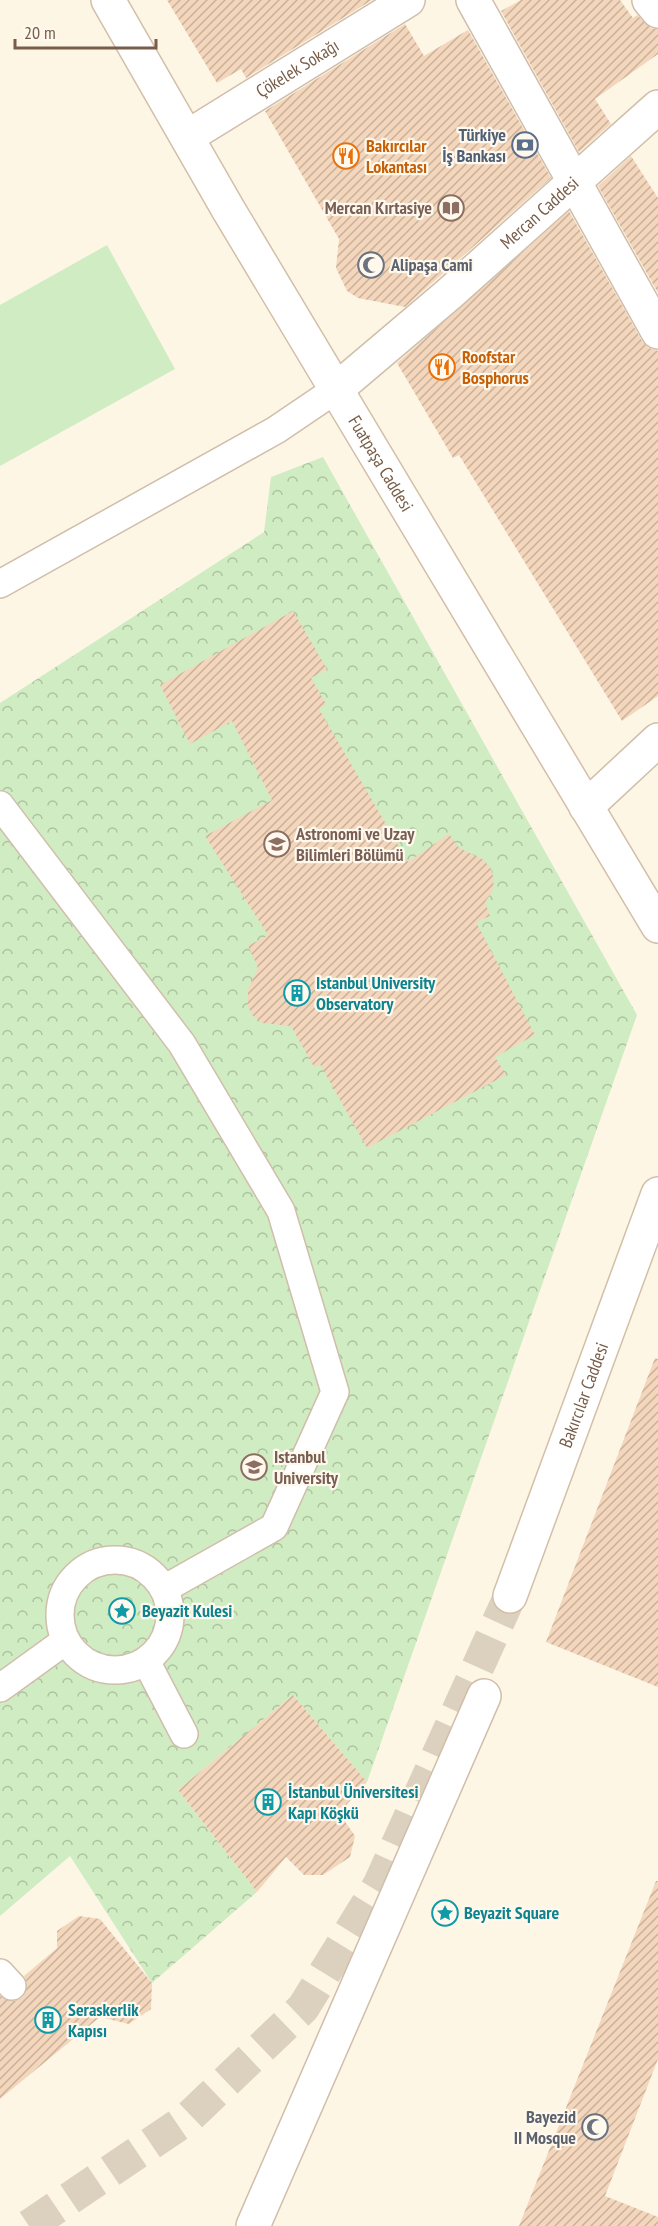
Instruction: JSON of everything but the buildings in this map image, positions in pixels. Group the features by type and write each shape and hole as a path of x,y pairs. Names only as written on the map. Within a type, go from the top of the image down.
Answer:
{"street":[{"name":"Fuatpaşa Caddesi","path":"108,0 187,137 658,926"},
{"name":"Çökelek Sokağı","path":"187,137 408,0"},
{"path":"473,0 658,332"},
{"path":"649,0 658,11"},
{"name":"Mercan Caddesi","path":"338,388 449,294 658,107"},
{"path":"586,807 658,740"},
{"name":"Bakırcılar Caddesi","path":"510,1596 658,1194"},
{"path":"253,2226 484,1696"}],"lane":[{"path":"0,584 276,430 338,388"},
{"path":"0,805 182,1044 281,1211 335,1392 274,1527 164,1589"},
{"path":"111,1560 130,1561 156,1578 164,1589 171,1617 167,1637 146,1661 132,1668 112,1671 97,1668 80,1659 65,1641 59,1622 60,1601 69,1583 95,1563 111,1560"},
{"path":"0,1688 65,1641"},
{"path":"146,1661 184,1734"}],"green space":[{"path":"107,245 175,369 0,466 0,305"},
{"name":"Istanbul University","path":"323,457 637,1015 367,1782 293,1695 178,1790 257,1892 152,1983 70,1856 0,1916 0,703 264,532 271,477"}],"tunnel":[{"path":"29,2226 187,2119 303,2008 379,1885 510,1596"}],"place":[{"name":"Türkiye İş Bankası","path":"525,145"},
{"name":"Bakırcılar Lokantası","path":"346,156"},
{"name":"Mercan Kırtasiye","path":"451,208"},
{"name":"Alipaşa Cami","path":"371,265"},
{"name":"Roofstar Bosphorus","path":"442,367"},
{"name":"Astronomi ve Uzay Bilimleri Bölümü","path":"277,844"},
{"name":"Istanbul University Observatory","path":"297,993"},
{"name":"Istanbul University","path":"254,1467"},
{"name":"Beyazit Kulesi","path":"122,1611"},
{"name":"İstanbul Üniversitesi Kapı Köşkü","path":"268,1802"},
{"name":"Beyazit Square","path":"445,1913"},
{"name":"Seraskerlik Kapısı","path":"48,2020"},
{"name":"Bayezid II Mosque","path":"595,2127"}]}
